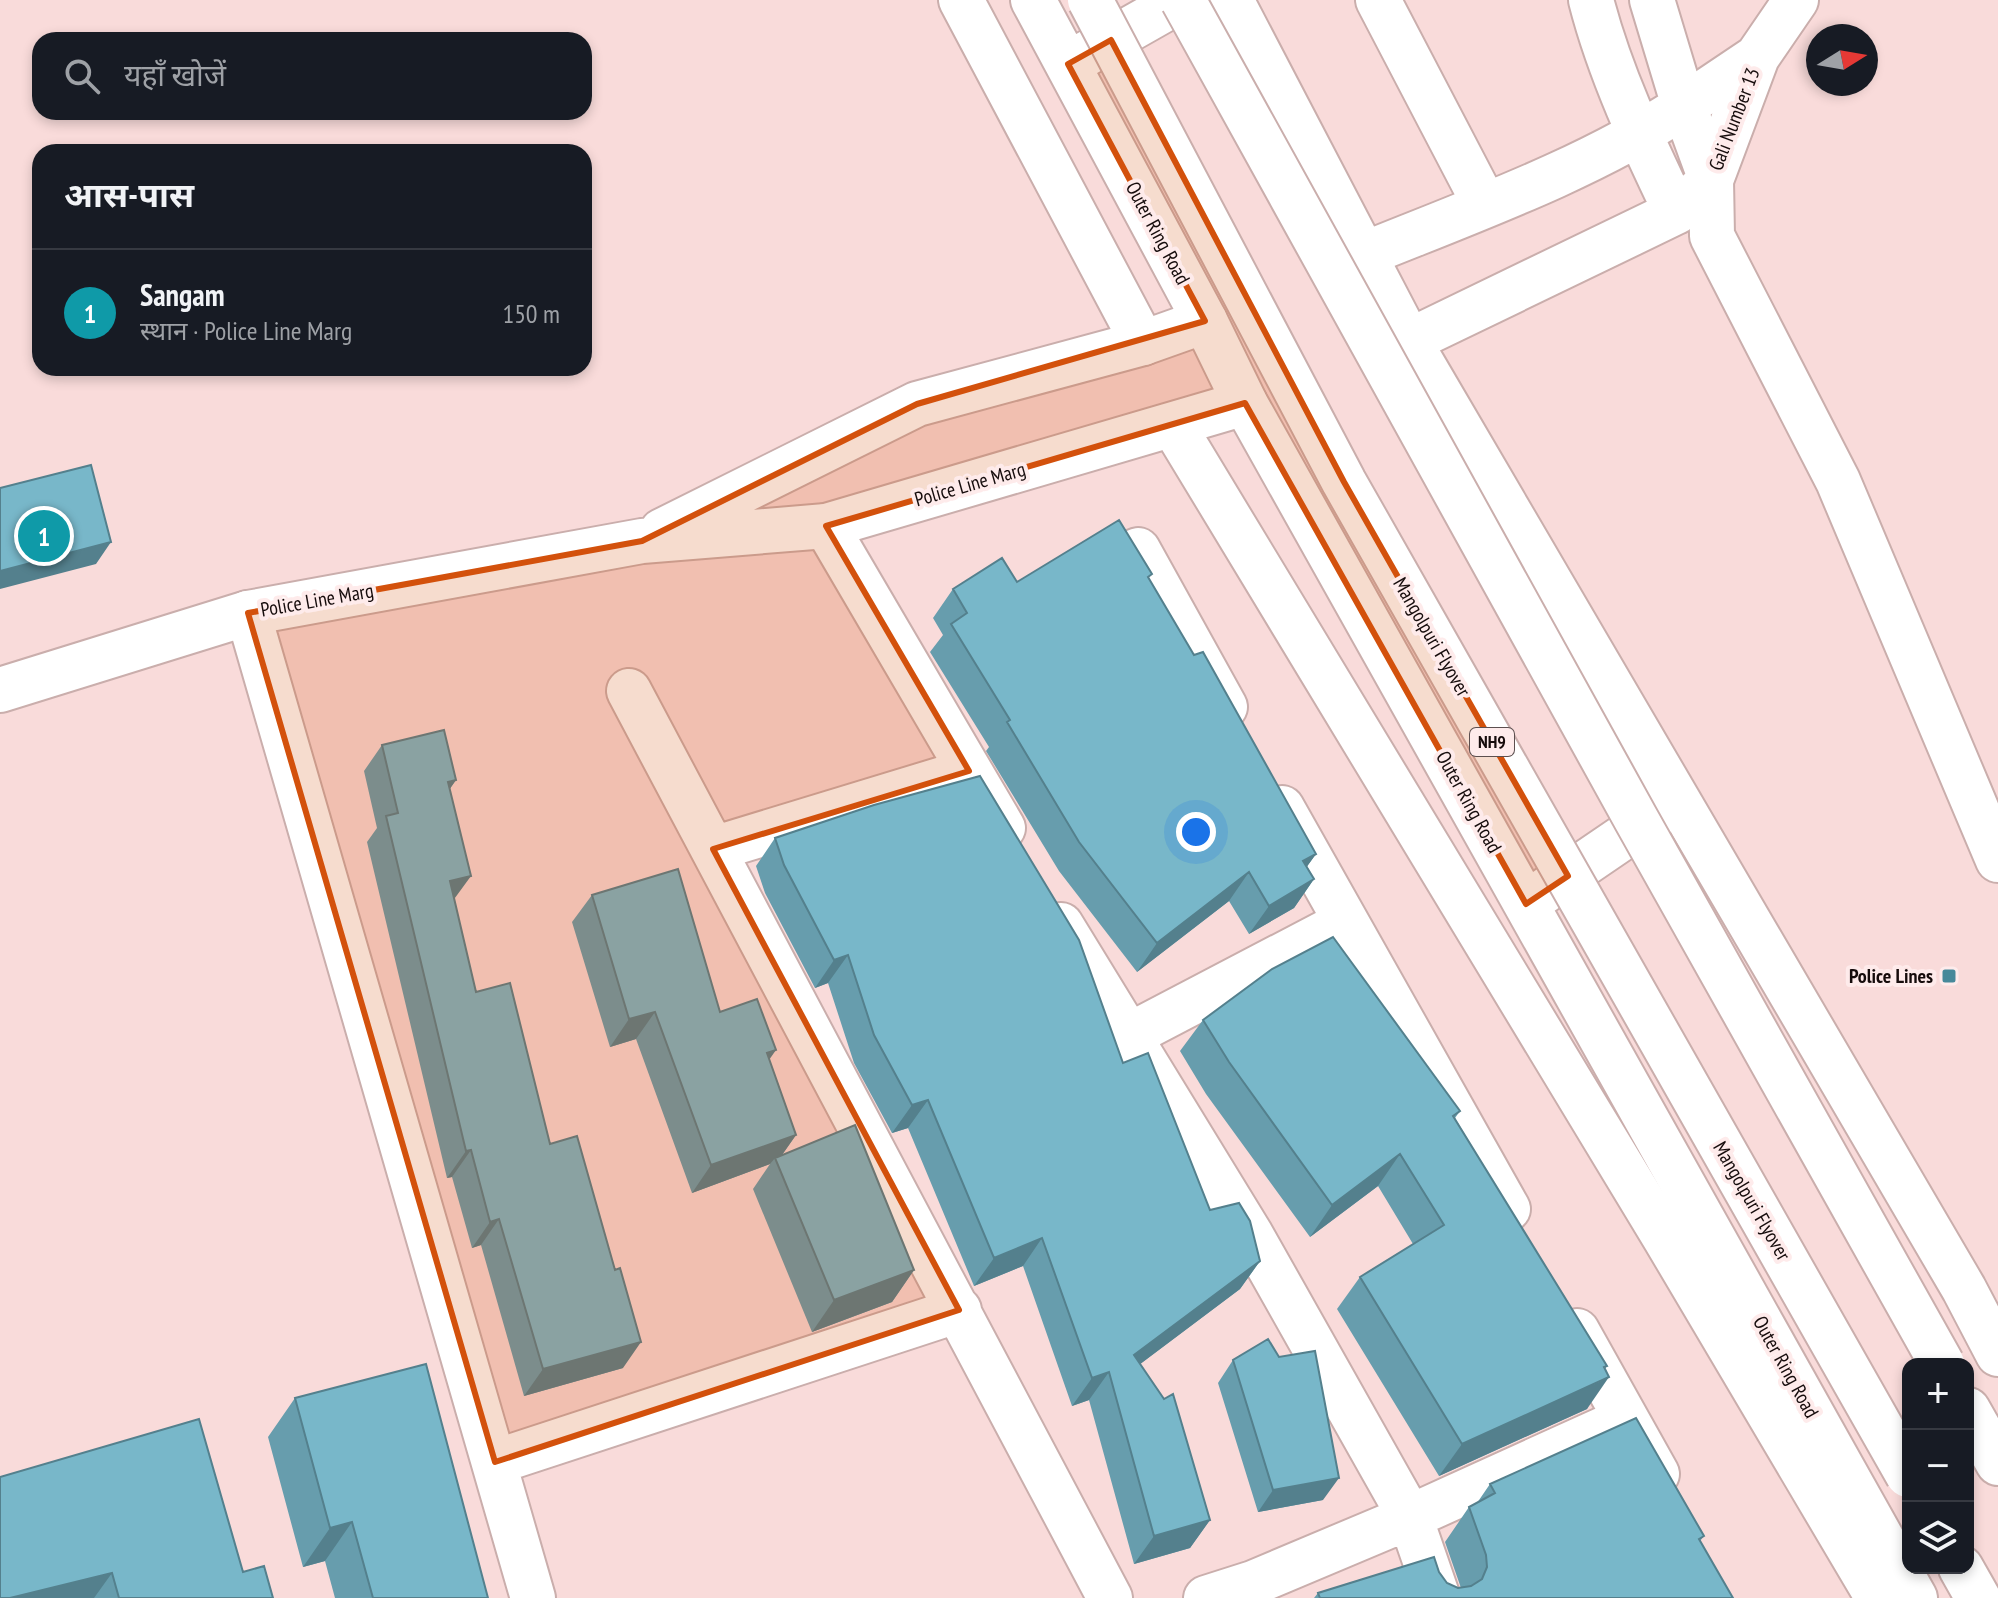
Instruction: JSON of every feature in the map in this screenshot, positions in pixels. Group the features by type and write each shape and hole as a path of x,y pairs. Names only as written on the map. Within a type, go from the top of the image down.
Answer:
{"main road":[{"path":"961,0 1143,343"},
{"name":"Outer Ring Road","path":"1033,0 1205,321 1245,403 1915,1598"},
{"name":"Mangolpuri Flyover","path":"1090,0 1344,482 1902,1464"},
{"path":"1068,64 1182,0 1939,1358"},
{"path":"1231,0 1409,341 1964,1289 1998,1354"},
{"path":"1378,0 1485,205"},
{"path":"1591,0 1601,37 1639,135 1676,212 1712,236"},
{"path":"1652,0 1684,106 1711,180 1712,236 1838,481 1998,860"},
{"name":"Gali Number 13","path":"1711,180 1757,57 1796,0"},
{"name":"Gali Number 13","path":"1365,254 1485,205 1639,135 1757,57"},
{"path":"1409,341 1676,212 1711,180"},
{"name":"Police Line Marg","path":"642,541 917,404 1143,343 1205,321"},
{"name":"Police Line Marg","path":"0,690 248,613 642,541 826,526 1245,403"},
{"path":"1173,425 1673,1251 1878,1598"},
{"path":"826,526 1032,877 1251,1235 1410,1517 1438,1598"},
{"path":"1138,550 1525,1240"},
{"path":"248,613 533,1598"},
{"path":"629,691 1110,1598"},
{"path":"713,849 969,771"},
{"path":"1526,904 1677,800"},
{"path":"1128,1036 1346,922"},
{"path":"1556,1295 1672,1502"},
{"path":"495,1462 959,1310"},
{"path":"1206,1598 1253,1583 1410,1517 1626,1419"},
{"path":"1974,1421 1998,1463"},
{"path":"1964,1574 1978,1598"}],"highlighted area":[{"path":"1111,40 1344,482 1568,876 1526,904 1245,403 826,526 969,771 713,849 959,1310 495,1462 248,613 642,541 917,404 1205,321 1068,64"}],"building":[{"path":"91,465 111,542 0,571 0,488"},
{"path":"1119,520 1152,574 1148,577 1194,655 1203,652 1316,854 1303,861 1314,879 1269,906 1249,872 1157,943 1079,842 951,624 967,613 953,589 1002,558 1017,582"},
{"path":"444,730 456,780 448,782 471,876 450,881 476,992 510,983 550,1144 577,1136 615,1270 620,1268 641,1342 543,1369 499,1219 490,1222 471,1150 466,1151 386,816 398,813 382,745"},
{"path":"980,776 1079,940 1123,1063 1148,1053 1210,1210 1239,1203 1250,1221 1260,1261 1134,1355 1164,1399 1173,1394 1210,1520 1154,1536 1109,1372 1092,1378 1042,1238 994,1258 928,1100 912,1105 874,1035 848,955 834,960 784,865 775,838 874,805"},
{"path":"678,869 720,1012 757,999 776,1050 767,1053 796,1135 711,1165 655,1012 629,1019 592,895"},
{"path":"1333,937 1460,1111 1453,1116 1607,1366 1604,1367 1609,1377 1462,1444 1360,1277 1444,1225 1400,1154 1332,1205 1229,1062 1203,1020 1272,969"},
{"path":"855,1125 914,1270 834,1300 775,1158"},
{"path":"1268,1339 1279,1357 1315,1351 1339,1478 1273,1490 1233,1360"},
{"path":"426,1364 488,1598 373,1598 352,1522 330,1528 295,1398"},
{"path":"1636,1418 1704,1536 1699,1539 1733,1598 1320,1598 1318,1593 1434,1557 1447,1583 1458,1588 1471,1586 1482,1579 1487,1567 1486,1555 1469,1507 1495,1493 1490,1484"},
{"path":"199,1419 243,1572 264,1566 273,1598 119,1598 112,1573 0,1598 0,1477"}],"place":[{"name":"Sangam","path":"44,536"},
{"name":"Police Lines","path":"1949,976"}]}
